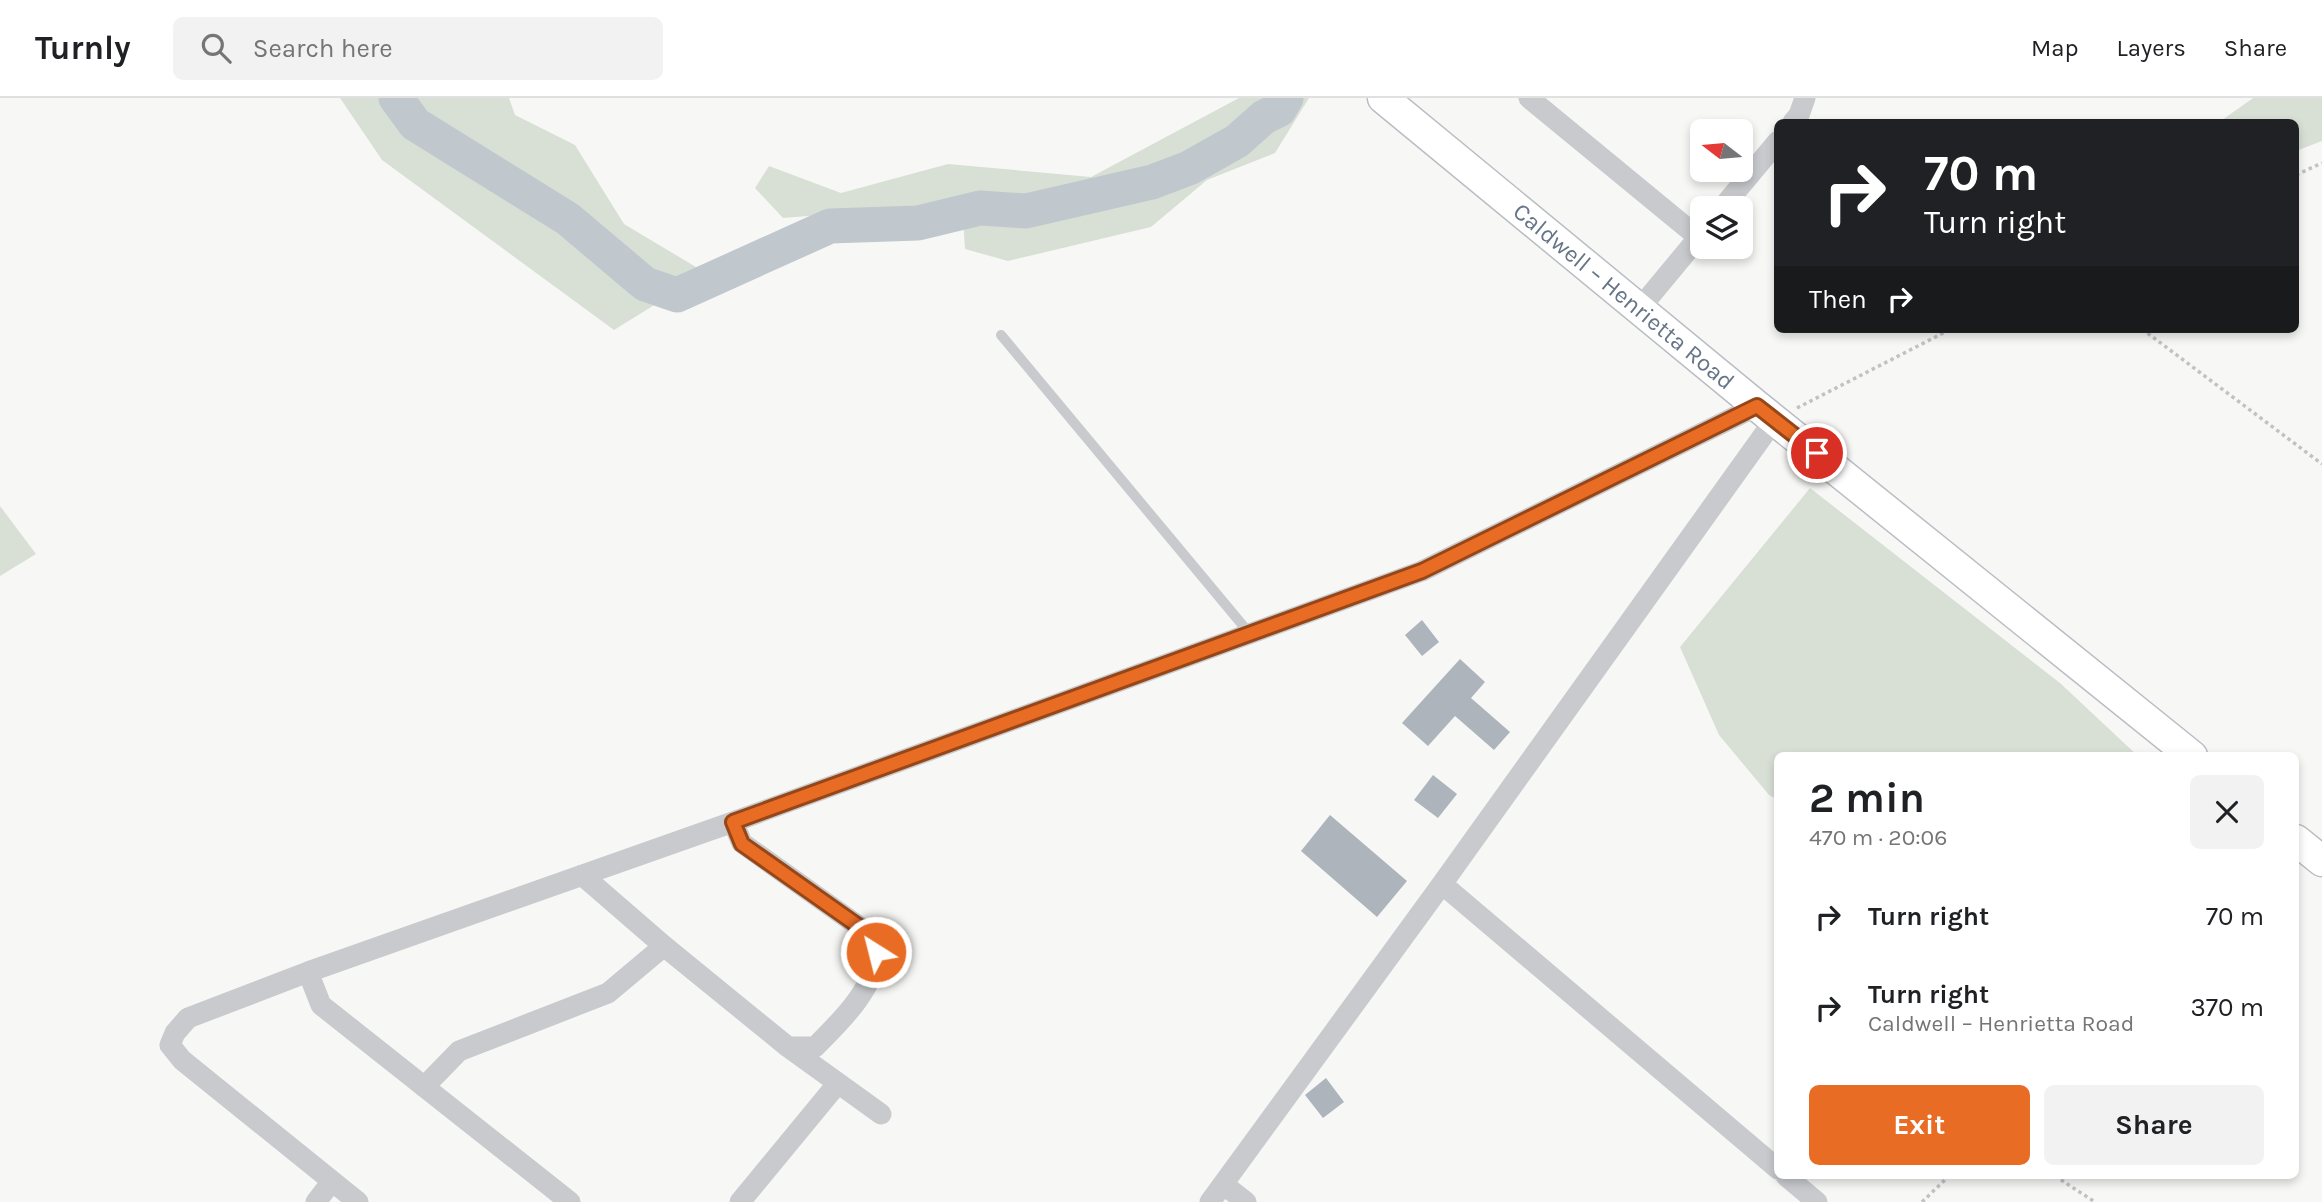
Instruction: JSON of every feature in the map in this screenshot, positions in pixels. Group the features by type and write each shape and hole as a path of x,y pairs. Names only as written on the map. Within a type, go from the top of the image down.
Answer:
{"main road":[{"name":"Caldwell – Henrietta Road","path":"1384,98 1766,412 2187,752"},
{"path":"2299,842 2322,861"}],"street":[{"path":"1529,98 1690,226"},
{"path":"1796,119 1805,98"},
{"path":"1732,196 1774,146"},
{"path":"1640,307 1690,246"},
{"path":"358,1202 182,1060 170,1045 175,1033 188,1018 308,972 733,822 1422,571 1766,412"},
{"path":"1210,1202 1442,884 1766,412"},
{"path":"733,822 742,844 871,935 876,952 870,981 843,1018 816,1047 788,1047"},
{"path":"582,875 788,1047 881,1114"},
{"path":"1442,884 1774,1166"},
{"path":"424,1087 459,1051 608,993 664,946"},
{"path":"308,972 321,1005 570,1202"},
{"path":"740,1202 838,1083"},
{"path":"1790,1179 1817,1202"},
{"path":"316,1202 332,1181"},
{"path":"1223,1184 1246,1202"}],"lane":[{"path":"1001,335 1250,634"}],"path":[{"path":"2299,174 2322,163"},
{"path":"1766,412 1942,333"},
{"path":"2147,333 2322,464"},
{"path":"1922,1202 1946,1179"},
{"path":"2060,1179 2095,1202"}],"shaded area":[{"path":"340,98 509,98 515,115 575,145 624,224 706,273 614,330 382,160"},
{"path":"1239,98 1309,98 1275,153 1207,180 1151,227 1008,261 965,249 962,204 783,218 755,188 769,166 841,193 948,164 1091,177"},
{"path":"2253,98 2322,98 2322,141 2299,150 2299,119 2223,119"},
{"path":"1810,488 2060,683 2134,752 1774,752 1774,798 1719,735 1680,647"},
{"path":"0,506 36,554 0,576"}],"building":[{"path":"1422,620 1439,642 1422,656 1405,635"},
{"path":"1460,659 1485,682 1471,698 1510,732 1494,750 1455,716 1428,746 1402,723"},
{"path":"1433,775 1457,794 1438,818 1414,800"},
{"path":"1330,815 1407,881 1377,917 1301,851"},
{"path":"1326,1078 1344,1102 1323,1118 1305,1095"}],"waterway":[{"path":"396,98 415,124 568,219 645,284 677,295 830,226 918,223 980,208 1026,211 1152,182 1189,168 1237,141 1264,117 1279,110 1286,98"}],"route":[{"path":"876,952 871,935 742,844 733,822 1422,571 1757,406 1817,453"}]}
